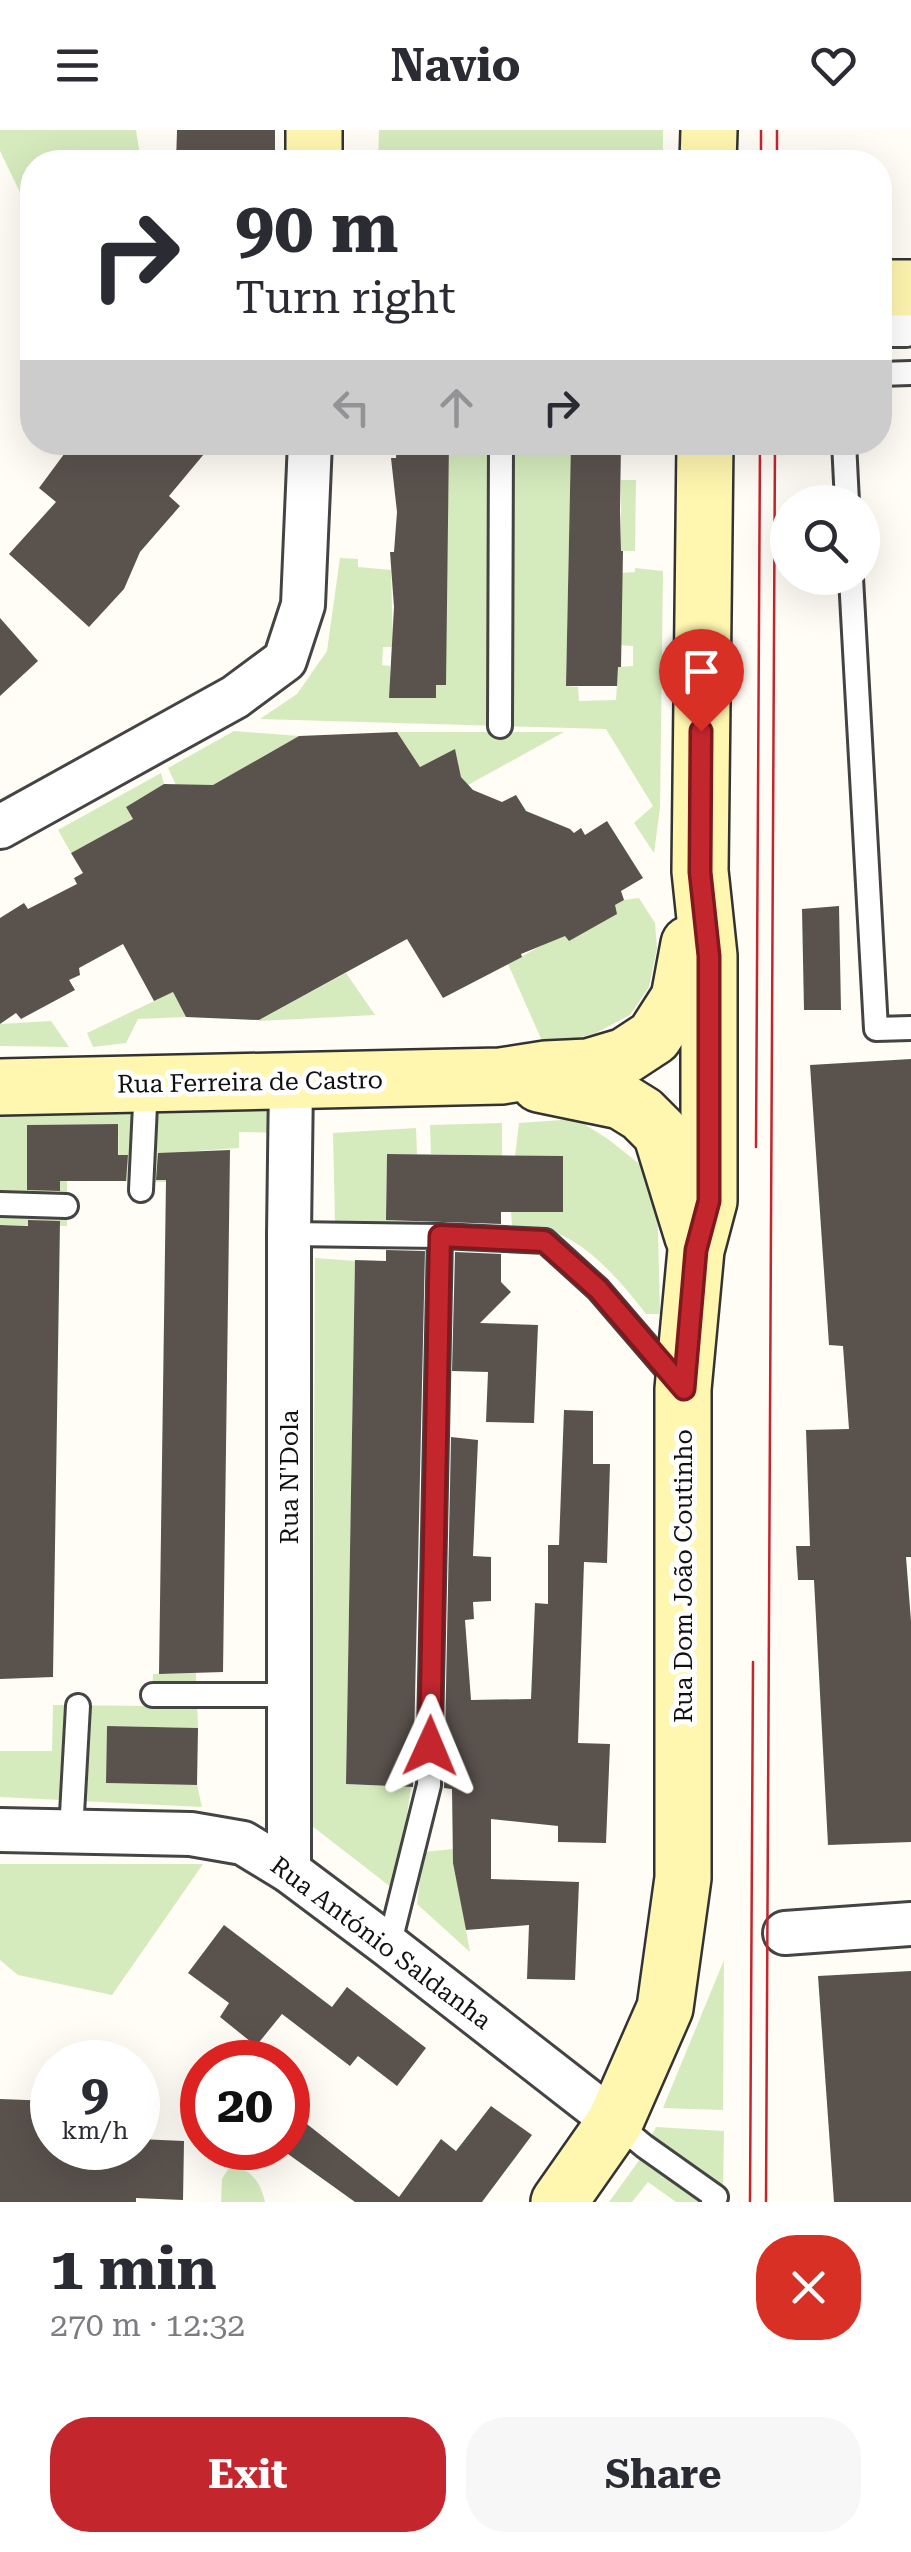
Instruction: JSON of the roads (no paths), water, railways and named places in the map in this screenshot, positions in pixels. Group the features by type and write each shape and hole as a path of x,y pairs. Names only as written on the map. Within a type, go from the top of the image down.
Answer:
{"main road":[{"name":"Rua Dom João Coutinho","path":"559,2202 615,2122 665,2008 683,1878 684,1389 696,1250 709,1201 709,956 700,872 705,455"},
{"name":"Rua Ferreira de Castro","path":"0,1088 501,1076 588,1066 625,1056 654,1037 679,998 700,872"},
{"name":"Rua Ferreira de Castro","path":"501,1076 621,1101 642,1114 661,1133 696,1250"}],"street":[{"path":"892,326 905,325 906,310 911,309"},
{"path":"0,827 236,697 285,660 303,605 309,455"},
{"name":"Rua N'Dola","path":"289,1871 291,1082"},
{"name":"Rua António Saldanha","path":"0,1830 191,1834 244,1842 389,1946 615,2122"},
{"path":"785,1933 911,1924"}],"lane":[{"path":"500,726 501,455"},
{"path":"845,455 846,485"},
{"path":"852,595 876,1029 911,1028"},
{"path":"141,1190 146,1084"},
{"path":"0,1204 66,1206"},
{"path":"289,1234 544,1241 598,1289 684,1389"},
{"path":"389,1946 429,1786 440,1236"},
{"path":"153,1695 289,1695"},
{"path":"71,1832 78,1706"},
{"path":"615,2122 716,2198 713,2202"}],"tram line":[{"path":"761,130 761,150"},
{"path":"777,130 777,150"},
{"path":"756,1147 760,455"},
{"path":"766,2202 775,455"},
{"path":"750,2202 753,1662"}]}
